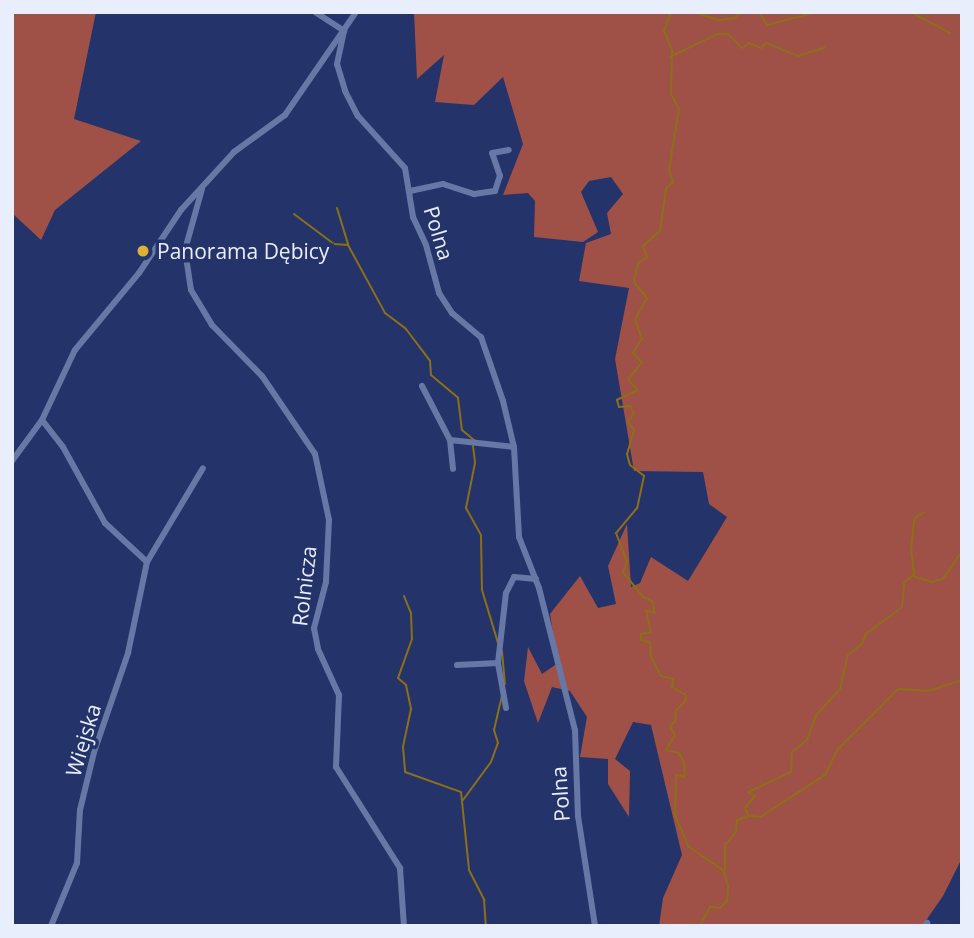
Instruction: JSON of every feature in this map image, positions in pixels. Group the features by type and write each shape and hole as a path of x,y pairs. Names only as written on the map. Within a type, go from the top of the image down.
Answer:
{"street":[{"path":"315,12 344,31"},
{"path":"12,461 42,420 75,350 234,152 285,115 356,12"},
{"name":"Polna","path":"344,31 337,64 345,91 358,116 399,159 410,191 412,217 426,245 439,293 452,313 478,332 484,343 514,447 519,537 536,579 575,730 578,816 595,926"},
{"path":"410,191 443,184 474,194 495,191 500,176 492,153 509,150"},
{"name":"Rolnicza","path":"202,189 185,250 191,290 212,325 262,376 315,454 329,520 326,582 314,628 318,649 339,695 336,766 400,868 404,926"},
{"path":"422,386 450,440 453,469"},
{"path":"42,420 63,447 105,523 147,562"},
{"path":"450,440 514,447"},
{"name":"Wiejska","path":"51,926 77,863 81,806 97,740 128,653 147,562 203,468"},
{"path":"506,708 498,663 508,586 514,577 536,579"},
{"path":"457,665 498,663"}],"shaded area":[{"path":"12,12 96,12 74,119 141,141 55,210 41,240 12,213"},
{"path":"414,12 962,12 962,858 943,896 922,926 659,926 663,898 682,855 651,725 633,722 615,759 630,771 629,817 608,784 608,759 580,757 587,717 570,691 552,687 538,723 524,681 528,647 542,674 558,663 550,614 580,576 598,608 616,604 608,566 627,524 631,587 640,583 651,557 688,581 727,517 709,504 703,472 634,471 615,359 629,288 579,281 586,243 611,234 607,213 623,194 611,177 589,181 581,192 598,232 583,242 534,237 535,201 528,193 503,195 523,144 503,77 474,105 435,102 444,55 417,79"}],"waterway":[{"path":"671,12 664,31 672,50 671,94 679,109 669,170 673,182 666,189 660,231 643,246 647,257 638,263 634,282 647,298 635,320 642,339 633,353 642,362 628,380 638,390 617,400 619,407 630,406 634,413 628,422 634,430 627,454 630,465 644,476 637,508 616,533 627,562 623,572 643,597 652,601 655,613 646,610 651,632 641,634 641,640 650,642 651,657 661,676 673,679 672,687 686,695 685,702 676,710 675,721 670,726 675,735 666,750 679,753 684,763 685,777 676,775 675,815 688,846 724,871 728,887 727,901 720,908 710,907 700,926"},
{"path":"693,12 720,20 735,18 741,12"},
{"path":"759,12 767,25 817,12"},
{"path":"911,12 950,33"},
{"path":"670,57 717,34 728,34 742,48 749,43 761,48 766,43 798,56 825,48"},
{"path":"337,208 348,244"},
{"path":"294,214 334,244 348,245 385,313 406,329 430,361 431,375 458,398 462,430 474,440"},
{"path":"473,446 475,463 466,508 481,535 482,590 498,643"},
{"path":"725,869 725,845 736,832 737,820 749,816 745,808 755,796 748,792 791,772 792,752 807,740 816,715 840,689 848,655 862,644 866,634 902,607 904,583 914,574 911,550 914,519 924,512"},
{"path":"913,576 931,582 943,579 962,551"},
{"path":"404,596 411,613 412,639 398,678 406,685 411,709 403,747 405,772 461,792 469,870 484,900 486,926"},
{"path":"502,651 505,684"},
{"path":"751,816 760,817 825,775 837,750 898,689 928,691 962,680"},
{"path":"463,800 491,762 498,743 494,730 502,696"}],"place":[{"name":"Panorama Dębicy","path":"143,251"}]}
